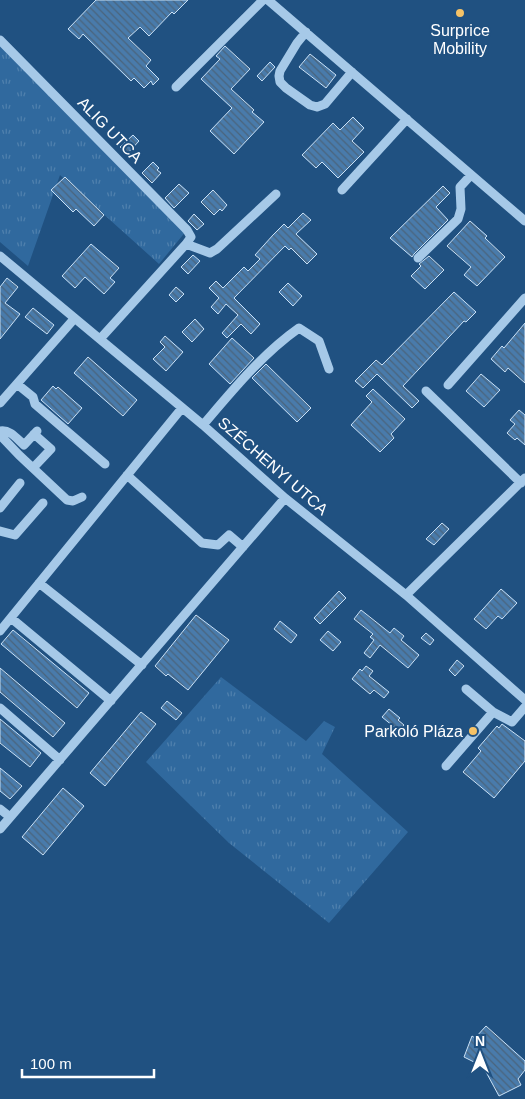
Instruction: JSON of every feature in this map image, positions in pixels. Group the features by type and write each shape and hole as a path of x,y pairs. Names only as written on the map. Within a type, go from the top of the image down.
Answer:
{"street":[{"path":"176,87 263,0"},
{"path":"268,0 525,221"},
{"path":"306,32 296,43 280,71 280,82 286,88 310,105 317,107 325,104 352,72"},
{"name":"ALIG UTCA","path":"0,40 187,230 191,237 186,244"},
{"path":"342,190 407,119"},
{"path":"418,258 458,219 461,209 460,188 471,175"},
{"path":"100,339 186,244 205,253 210,253 217,249 276,194"},
{"name":"SZÉCHENYI UTCA","path":"0,256 182,408 286,498 406,595 525,700"},
{"path":"448,385 525,298"},
{"path":"0,403 74,319"},
{"path":"202,425 283,339 298,328 318,341 329,369"},
{"path":"17,384 33,397 35,404 105,464"},
{"path":"406,595 523,480 426,391"},
{"path":"0,631 182,408"},
{"path":"0,431 9,431 24,445 35,432 51,449 33,468"},
{"path":"0,435 67,500 72,501 82,497"},
{"path":"127,476 202,543 218,545 229,535 243,548"},
{"path":"0,507 20,483"},
{"path":"0,829 286,498"},
{"path":"0,531 15,535 43,503"},
{"path":"39,583 142,665"},
{"path":"10,618 111,701"},
{"path":"466,689 493,712 512,722 525,707"},
{"path":"0,708 60,760"},
{"path":"446,766 493,712"},
{"path":"0,809 10,817"}],"green space":[{"path":"0,41 187,230 159,264 60,175 28,266 0,242"},
{"path":"221,677 306,741 324,721 335,727 322,754 408,832 329,923 229,843 146,762"}],"building":[{"path":"96,0 188,0 174,14 172,12 149,36 140,27 128,38 151,60 146,66 159,79 153,85 151,81 144,88 134,78 131,81 83,34 79,39 68,29"},
{"path":"225,46 250,69 231,89 264,122 234,154 210,131 232,108 201,79 220,59 216,56"},
{"path":"310,54 336,75 326,88 299,67"},
{"path":"270,62 275,67 262,81 257,76"},
{"path":"353,117 364,128 352,141 364,152 338,178 322,162 316,168 302,155 333,123 340,130"},
{"path":"133,135 139,141 127,154 120,147"},
{"path":"153,162 161,173 152,183 142,173"},
{"path":"65,177 104,215 94,226 76,209 73,212 51,190"},
{"path":"179,184 189,193 174,208 165,198"},
{"path":"443,186 450,193 436,207 448,220 412,257 390,238"},
{"path":"213,190 227,205 222,211 220,209 214,215 201,202"},
{"path":"303,213 311,220 296,234 317,254 307,264 291,248 289,250 285,246 234,298 260,324 251,334 241,324 227,338 222,333 238,315 226,304 218,314 211,307 219,298 209,288 216,281 223,288 244,267 248,271 260,259 255,255 273,235 284,224 288,228"},
{"path":"194,214 204,224 197,230 188,221"},
{"path":"470,221 487,236 485,238 505,257 477,286 464,275 471,267 447,246"},
{"path":"91,244 119,268 110,278 115,282 104,294 85,277 75,288 62,276"},
{"path":"193,255 200,261 188,274 181,267"},
{"path":"429,256 444,270 425,289 411,276 421,266 419,264"},
{"path":"7,278 18,287 5,303 20,314 0,339 0,287"},
{"path":"288,283 302,296 293,306 279,292"},
{"path":"176,287 184,294 176,302 169,295"},
{"path":"454,292 476,312 466,322 464,321 403,386 419,401 412,408 377,374 363,388 355,381 376,360 382,365"},
{"path":"33,308 54,325 47,334 25,317"},
{"path":"195,319 204,329 192,342 182,332"},
{"path":"525,323 525,383 508,368 505,372 491,359 502,346 504,348"},
{"path":"165,336 183,352 166,371 153,359 165,347 160,342"},
{"path":"232,338 254,358 230,384 209,364"},
{"path":"88,357 137,400 123,416 74,373"},
{"path":"266,364 311,408 297,422 252,378"},
{"path":"481,374 500,390 484,407 466,391"},
{"path":"53,386 56,389 58,387 82,408 68,424 41,400"},
{"path":"373,389 405,419 391,434 394,438 380,452 351,425 372,402 366,396"},
{"path":"519,410 525,415 525,445 507,433 515,424 510,420"},
{"path":"442,523 449,529 434,545 426,539"},
{"path":"501,589 517,603 502,619 498,616 486,629 474,619"},
{"path":"339,591 346,598 320,624 314,618"},
{"path":"361,610 390,633 394,628 404,636 401,640 419,655 408,668 380,645 370,658 364,653 374,640 370,637 373,634 354,619"},
{"path":"196,615 229,640 188,690 168,674 166,676 155,666"},
{"path":"280,621 297,635 291,643 274,629"},
{"path":"13,630 89,693 77,708 1,644"},
{"path":"328,631 341,642 333,651 320,640"},
{"path":"426,633 434,640 430,645 421,638"},
{"path":"457,660 464,666 455,676 449,670"},
{"path":"366,666 373,671 369,676 389,692 384,698 374,690 370,694 352,679 360,669 362,671"},
{"path":"0,668 65,723 53,737 0,692"},
{"path":"167,701 182,713 176,720 161,708"},
{"path":"389,709 400,718 398,720 404,725 399,731 382,717"},
{"path":"141,712 156,724 105,786 90,773"},
{"path":"0,719 41,753 30,767 0,743"},
{"path":"502,724 525,741 525,761 494,798 463,772 481,751 478,748 497,726 499,728"},
{"path":"0,768 22,786 10,799 0,791"},
{"path":"63,788 84,806 43,855 22,837"},
{"path":"486,1026 525,1061 525,1070 518,1079 521,1085 499,1096 486,1072 474,1062 464,1057 472,1036 475,1038"}],"place":[{"name":"Surprice Mobility","path":"460,13"},
{"name":"Parkoló Pláza","path":"473,731"}]}
